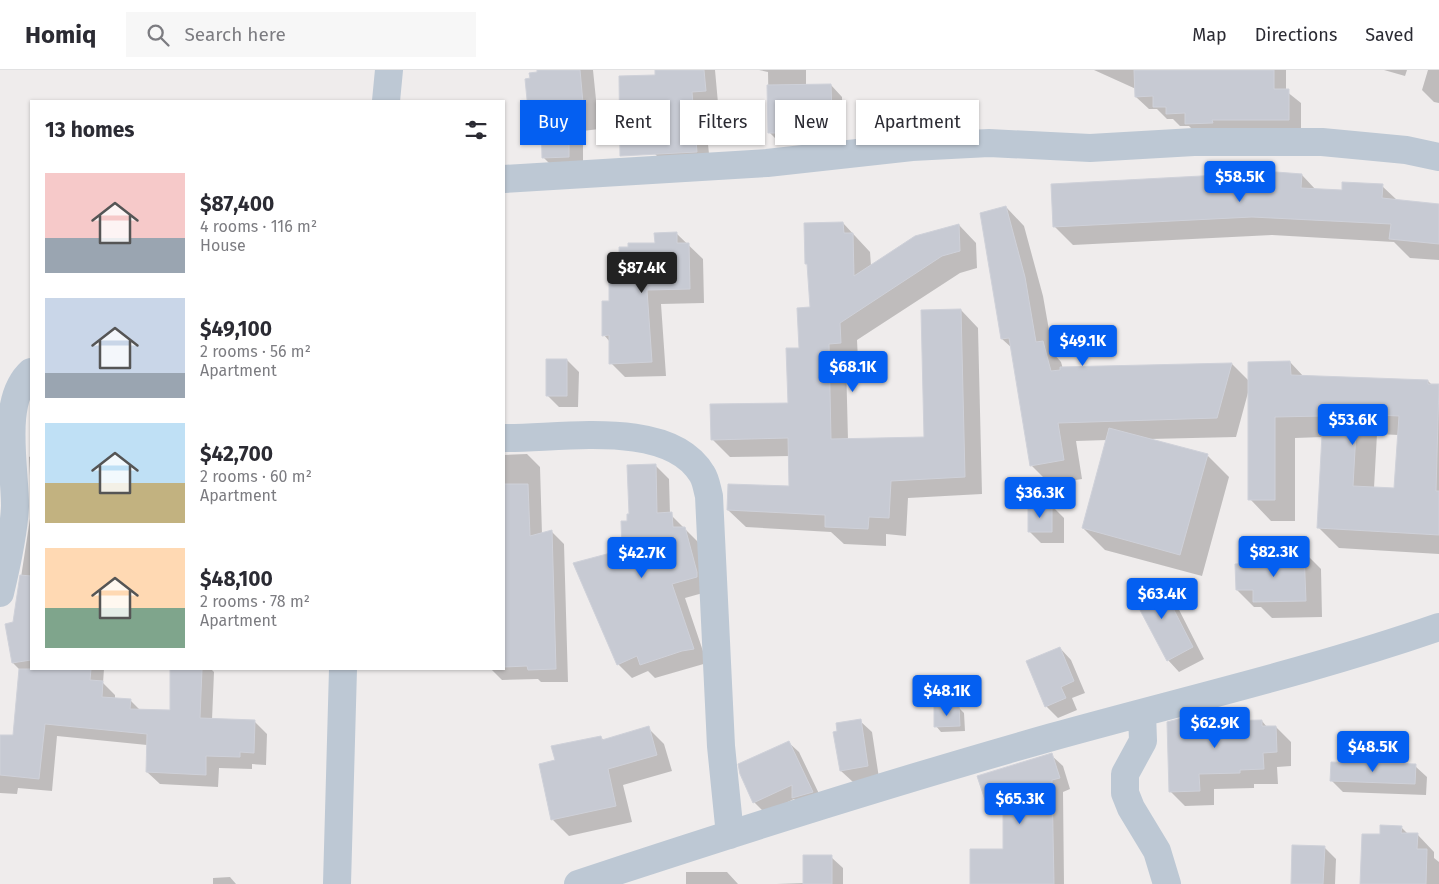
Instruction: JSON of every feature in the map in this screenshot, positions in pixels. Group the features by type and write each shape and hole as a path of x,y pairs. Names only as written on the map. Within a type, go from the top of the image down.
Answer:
{"street":[{"path":"386,100 389,70"},
{"path":"505,179 767,163 912,147 989,144 1090,148 1194,142 1322,142 1406,150 1439,157"},
{"path":"0,592 15,506 8,441 10,411 14,392 21,380 30,373"},
{"path":"505,438 626,436 666,445 686,456 702,474 710,496 721,746 730,835"},
{"path":"578,884 730,835 1051,738 1372,650 1439,627"},
{"path":"337,884 343,670"},
{"path":"1142,713 1143,741 1125,774 1125,793 1131,808 1157,851 1168,884"}],"building":[{"path":"537,70 580,70 583,100 527,100 525,79 530,78 529,73 537,72"},
{"path":"655,70 704,70 706,91 692,92 693,100 680,100 680,145 696,145 697,152 620,156 620,145 670,145 670,100 619,100 619,76 655,75"},
{"path":"1134,70 1274,70 1274,89 1289,89 1289,120 1212,120 1213,123 1185,124 1185,113 1166,114 1166,107 1153,107 1153,96 1135,97"},
{"path":"831,84 832,100 775,100 775,133 768,133 767,85"},
{"path":"542,145 569,145 569,157 542,158"},
{"path":"1276,172 1302,174 1301,188 1342,190 1342,182 1383,184 1382,198 1439,204 1439,244 1389,239 1391,224 1252,217 1053,227 1051,184"},
{"path":"1006,206 1025,277 1036,342 1043,341 1051,371 1060,370 1060,367 1232,363 1217,418 1058,423 1064,460 1030,466 1009,338 1001,339 980,213"},
{"path":"843,222 844,233 853,233 854,276 915,236 959,224 960,251 942,256 840,323 841,343 829,344 831,439 924,437 921,310 961,309 965,477 891,481 889,518 869,517 868,529 825,527 825,515 727,510 728,484 789,486 788,438 711,440 710,404 788,403 786,348 799,348 797,308 810,307 807,264 805,264 804,223"},
{"path":"677,232 677,243 689,243 690,289 647,290 652,362 609,364 609,335 602,336 602,301 609,301 609,282 620,282 619,247 628,247 628,243 655,243 654,233"},
{"path":"546,359 567,359 567,396 546,396"},
{"path":"1290,361 1291,375 1428,380 1428,384 1439,384 1436,491 1439,491 1439,535 1317,528 1323,416 1275,417 1275,500 1248,500 1248,362","holes":["1357,414 1399,416 1394,488 1353,486"]},
{"path":"1109,428 1208,454 1180,555 1082,528"},
{"path":"656,464 657,513 672,512 673,527 685,527 697,572 697,577 672,584 694,649 640,665 637,656 617,665 573,563 622,550 621,521 627,521 627,514 629,514 627,465"},
{"path":"505,484 528,484 530,536 552,530 556,669 528,670 527,666 505,667"},
{"path":"1028,505 1052,505 1052,532 1028,532"},
{"path":"1304,551 1306,601 1253,602 1253,590 1236,590 1235,564 1264,563 1264,552"},
{"path":"20,575 30,576 30,660 12,663 5,624 13,622"},
{"path":"1158,579 1193,647 1167,661 1131,593"},
{"path":"1060,647 1074,681 1061,687 1066,698 1045,707 1026,661"},
{"path":"19,669 91,670 90,680 103,681 102,697 131,699 130,709 170,710 170,670 202,670 200,718 255,720 254,753 240,752 240,757 206,756 206,775 146,772 147,734 45,724 39,779 0,775 0,735 13,735"},
{"path":"959,706 960,726 934,727 934,707"},
{"path":"1207,713 1207,721 1262,720 1262,726 1276,726 1277,752 1263,753 1264,769 1240,770 1240,773 1199,774 1200,791 1169,792 1167,722"},
{"path":"861,719 868,766 840,771 833,732 837,731 836,723"},
{"path":"649,726 657,755 608,769 616,806 551,820 539,764 555,760 551,746 601,736 602,740"},
{"path":"789,741 813,792 792,798 792,785 753,803 740,774 738,764"},
{"path":"1052,753 1060,778 1052,780 1054,884 970,884 970,849 1003,849 1003,794 985,800 977,776"},
{"path":"1331,762 1416,764 1415,784 1330,781"},
{"path":"1380,825 1402,826 1401,833 1418,833 1417,849 1427,849 1426,884 1360,884 1362,834 1380,834"},
{"path":"1292,845 1325,846 1323,884 1291,884"},
{"path":"803,855 832,855 832,884 803,884"}]}
